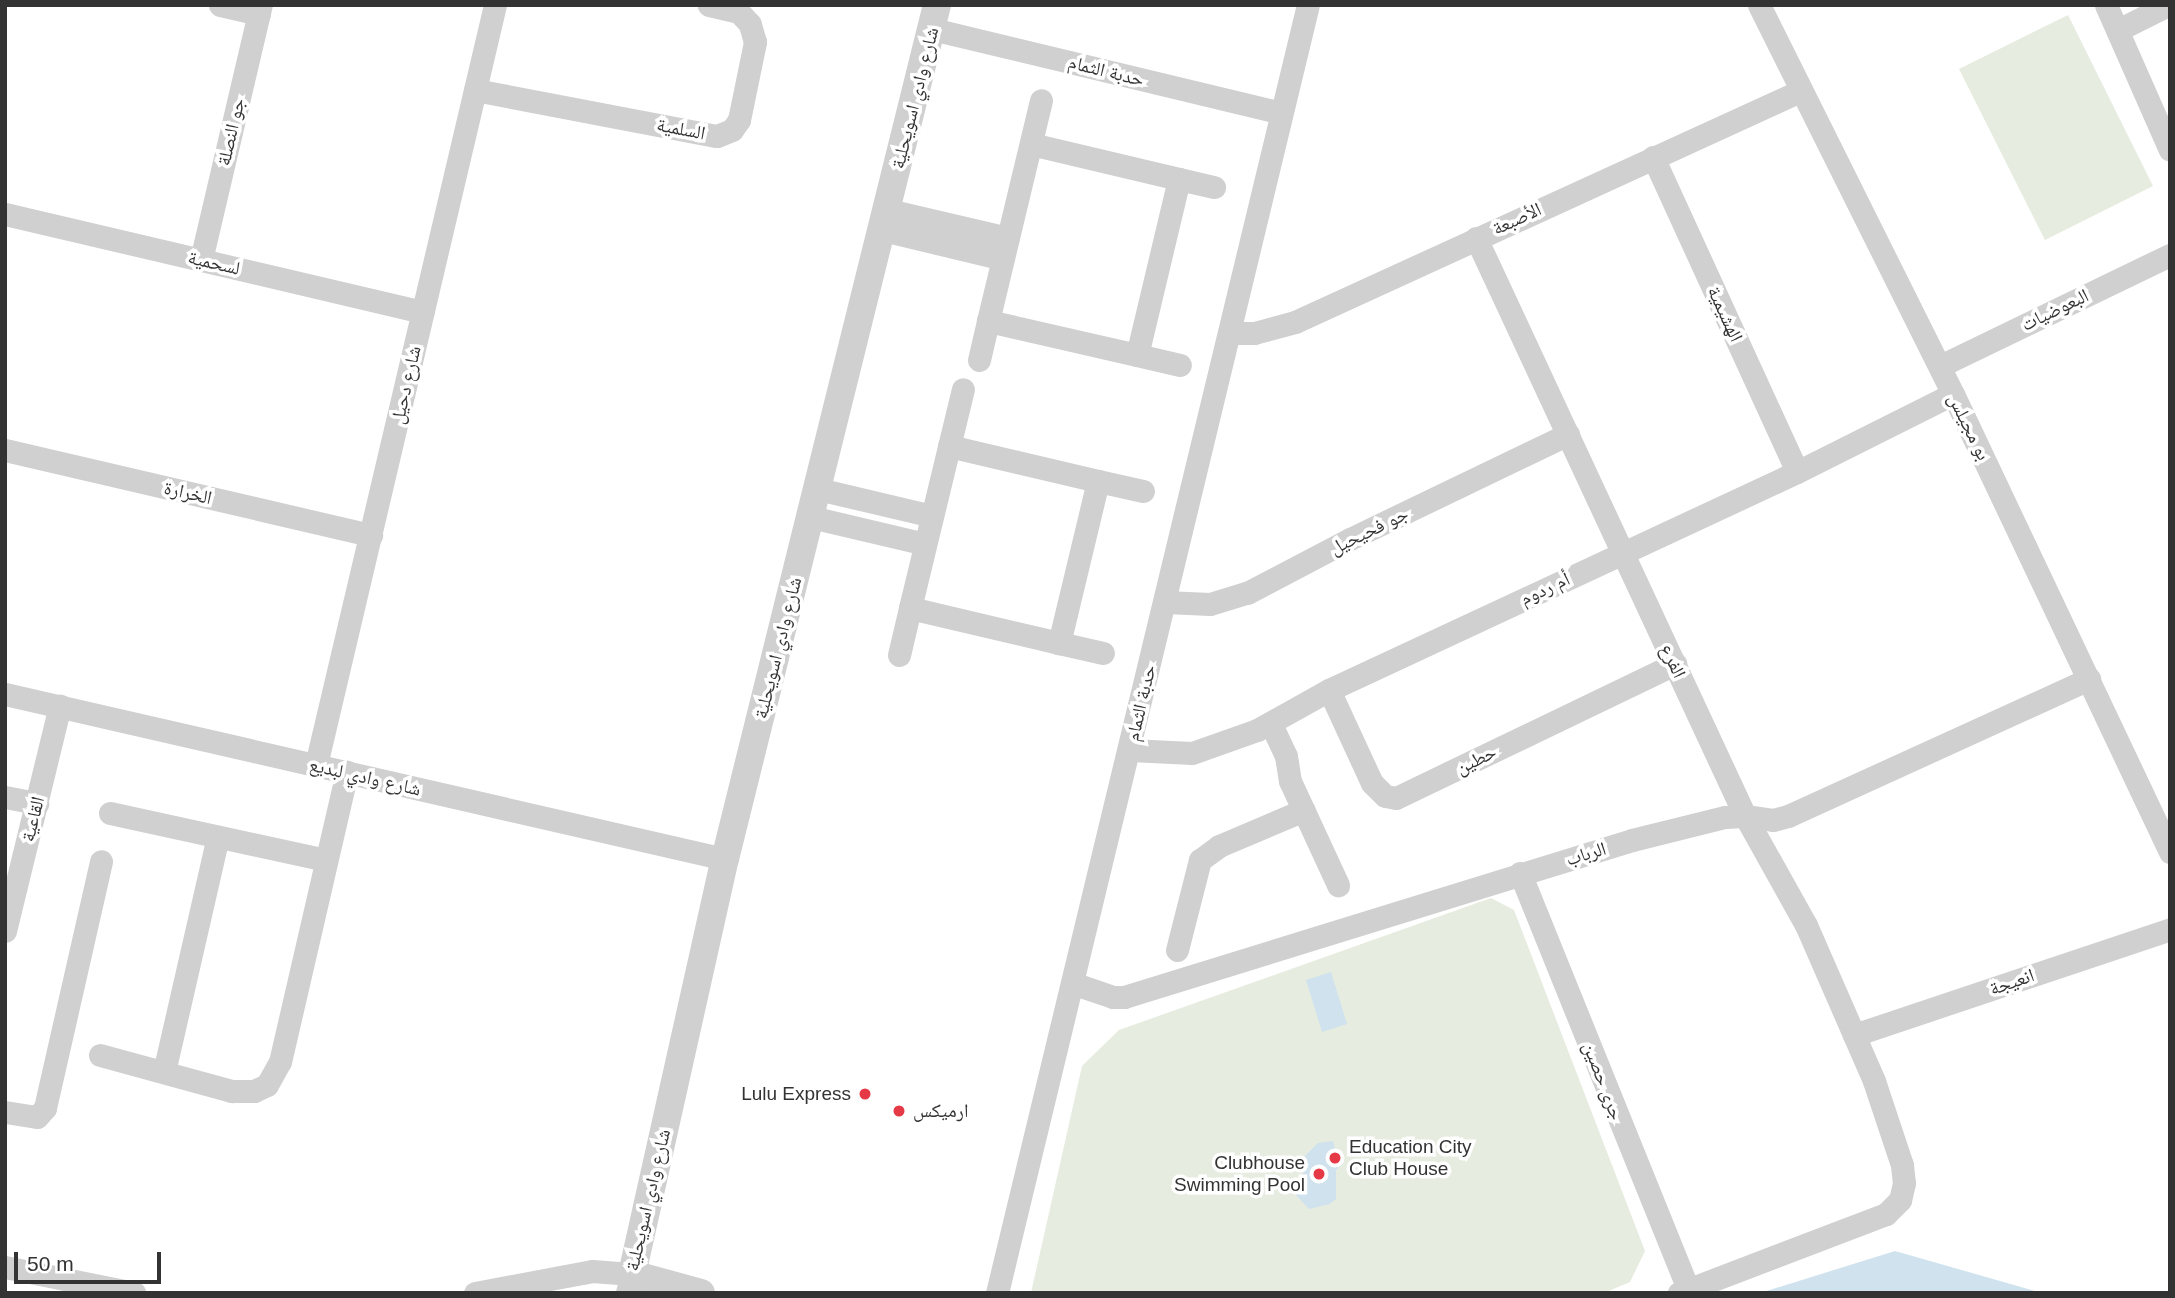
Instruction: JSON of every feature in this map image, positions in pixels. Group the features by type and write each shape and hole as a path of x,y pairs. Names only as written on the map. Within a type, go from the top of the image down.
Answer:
{"street":[{"path":"220,5 260,10"},
{"name":"شارع دحيل","path":"316,765 495,5"},
{"name":"السلمية","path":"475,90 717,136 732,130 739,120 754,42 750,24 739,12 709,5"},
{"name":"حدبة الثمام","path":"998,1293 1308,5"},
{"name":"بو مجيلس","path":"1759,5 1954,394 2170,852"},
{"path":"2106,5 2170,150"},
{"path":"2118,30 2168,5"},
{"name":"جو النصلة","path":"201,260 260,10"},
{"name":"حدبة الثمام","path":"934,17 1281,113"},
{"name":"شارع وادي اسويحلية","path":"629,1284 725,859 934,17"},
{"name":"الأصبعة","path":"1230,333 1254,333 1295,322 1800,91"},
{"path":"979,360 1041,100"},
{"path":"1031,144 1214,187"},
{"name":"الهشيمية","path":"1653,157 1797,472"},
{"path":"1137,355 1179,179"},
{"name":"لسحمية","path":"5,214 423,312"},
{"path":"885,220 1006,248"},
{"name":"الفرع","path":"1476,238 1745,816 1792,896 1874,1081"},
{"name":"البعوضيات","path":"1940,366 2170,255"},
{"path":"988,321 1180,365"},
{"path":"898,655 962,389"},
{"name":"أم ردوم","path":"1130,750 1192,753 1264,727 1329,690 1797,472 1954,394"},
{"name":"جو فحيحيل","path":"1165,602 1210,604 1247,593 1350,539 1568,434"},
{"path":"949,446 1143,491"},
{"name":"الخرارة","path":"5,450 371,535"},
{"path":"1059,643 1098,481"},
{"path":"818,489 932,516"},
{"path":"811,517 925,544"},
{"path":"910,608 1103,653"},
{"name":"حطين","path":"1329,690 1372,783 1385,796 1396,798 1675,664"},
{"name":"الرباب","path":"1072,983 1113,997 1124,997 1632,840 1725,817 1745,816 1773,820 1788,816 2088,678"},
{"name":"شارع وادي لبديع","path":"5,694 725,859"},
{"name":"القاعية","path":"5,931 60,706"},
{"path":"1264,727 1275,763 1290,781 1338,885"},
{"path":"100,1055 232,1091 254,1091 267,1085 280,1062 346,772"},
{"path":"5,797 37,803"},
{"path":"1177,950 1200,860 1219,846 1304,810"},
{"path":"110,813 326,860"},
{"path":"164,1072 218,837"},
{"path":"5,1112 37,1116 45,1108 102,861"},
{"name":"جرى حصين","path":"1520,873 1683,1290 1885,1214 1900,1200 1904,1183 1902,1165 1874,1081"},
{"name":"انعيجة","path":"1854,1035 2170,929"},
{"path":"5,1267 134,1293"},
{"path":"475,1293 592,1271 629,1284 701,1293"}],"shaded area":[{"path":"2068,15 2153,186 2045,240 1959,69"},
{"name":"Education City Club House","path":"1491,898 1514,910 1645,1251 1630,1282 1604,1293 1031,1293 1082,1066 1119,1030"}],"water":[{"path":"1331,972 1347,1024 1322,1032 1306,980"},
{"name":"Clubhouse Swimming Pool","path":"1333,1141 1337,1160 1342,1164 1336,1170 1336,1199 1330,1204 1309,1209 1296,1195 1295,1184 1306,1169 1302,1159 1318,1143"},
{"path":"1895,1251 2042,1293 1760,1293"}],"place":[{"name":"Lulu Express","path":"865,1094"},
{"name":"ارميكس","path":"899,1111"},
{"name":"Education City Club House","path":"1335,1158"},
{"name":"Clubhouse Swimming Pool","path":"1319,1174"}]}
